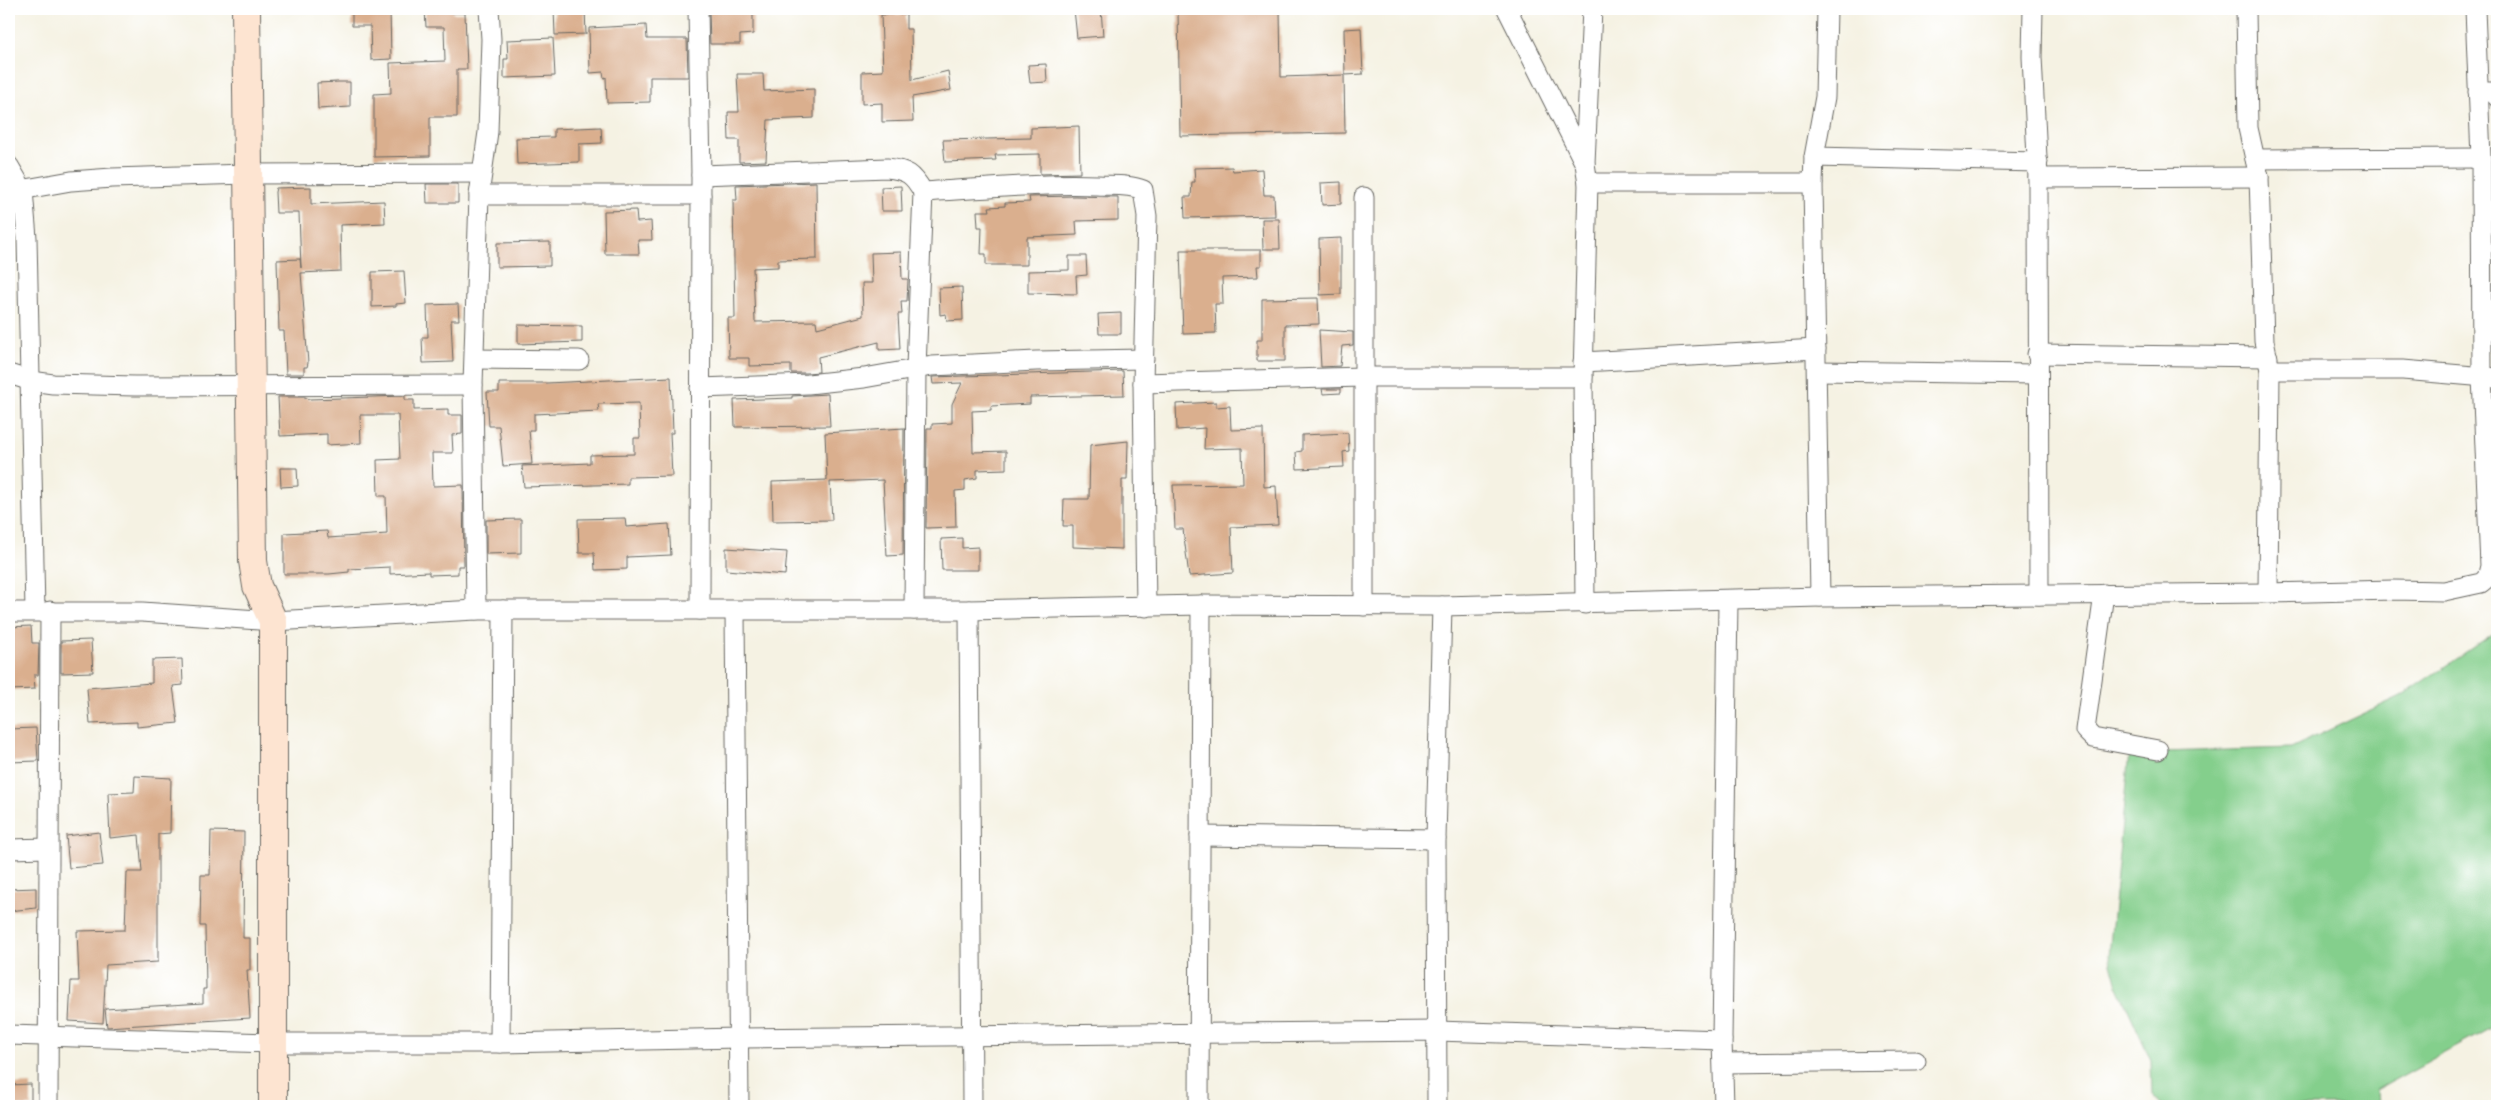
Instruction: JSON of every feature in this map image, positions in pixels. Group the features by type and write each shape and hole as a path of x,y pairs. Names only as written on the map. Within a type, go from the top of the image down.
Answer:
{"street":[{"path":"246,9 253,561 257,586 273,621 273,1106"},
{"path":"476,610 473,385 479,195 488,132 489,9"},
{"path":"698,9 701,175 700,610"},
{"path":"1507,9 1585,164"},
{"path":"1585,604 1583,370 1588,183 1585,164 1592,9"},
{"path":"1820,597 1818,371 1813,183 1814,157 1825,97 1827,9"},
{"path":"2033,9 2032,57 2038,170 2039,595"},
{"path":"2246,9 2248,128 2257,168 2264,341 2269,364 2268,593"},
{"path":"9,612 142,612 273,621 476,610 735,611 969,610 1201,605 1442,606 1728,601 1820,597 2444,591 2482,583 2487,578 2490,566 2492,477 2481,158 2492,93 2475,9"},
{"path":"1814,157 2038,170 2257,168 2481,158"},
{"path":"9,166 16,191 31,381 42,611 48,848 48,1106"},
{"path":"701,175 886,168 903,170 916,180 923,192 916,368 914,610"},
{"path":"16,191 71,181 112,178 247,174 482,173"},
{"path":"1588,183 1813,183"},
{"path":"923,192 1005,186 1087,185 1135,187 1143,190 1147,216 1144,359 1146,607"},
{"path":"479,195 701,195"},
{"path":"1364,198 1362,377 1364,606"},
{"path":"1144,383 1583,370 1816,349"},
{"path":"2037,354 2402,370 2490,377"},
{"path":"475,359 579,360"},
{"path":"700,388 808,384 864,378 916,368 1036,361 1144,359"},
{"path":"1818,371 2037,374"},
{"path":"9,374 31,381 126,386 252,388 473,385"},
{"path":"2104,594 2085,730 2093,738 2158,750"},
{"path":"1724,1106 1722,1040 1728,601"},
{"path":"1199,1106 1201,605"},
{"path":"1437,1106 1436,838 1442,606"},
{"path":"500,1043 504,610"},
{"path":"969,610 972,1106"},
{"path":"735,611 739,1106"},
{"path":"1200,836 1436,838"},
{"path":"9,849 48,848"},
{"path":"9,1035 272,1043 500,1043 739,1038 1437,1031 1722,1040"},
{"path":"1724,1063 1916,1061"}],"green space":[{"path":"2497,631 2497,1021 2489,1029 2376,1091 2377,1106 2163,1106 2152,1096 2151,1060 2117,985 2109,955 2129,753 2291,748 2401,696"}],"building":[{"path":"352,9 390,9 391,59 371,60 370,26 352,26"},
{"path":"425,9 452,9 452,13 465,13 467,69 457,69 457,117 430,117 430,156 374,157 374,94 391,93 390,63 445,61 444,27 426,27"},
{"path":"554,9 585,9 586,34 555,35"},
{"path":"753,9 753,34 740,35 740,44 710,44 709,11"},
{"path":"1074,9 1101,9 1103,36 1077,38"},
{"path":"1178,9 1280,9 1281,77 1344,75 1345,133 1180,136"},
{"path":"906,14 906,29 911,29 912,80 948,71 951,90 912,97 913,121 882,122 882,103 862,104 862,72 883,71 881,15"},
{"path":"646,25 647,39 687,39 688,77 650,77 650,102 607,103 606,77 604,78 603,72 590,73 589,28"},
{"path":"1361,28 1363,74 1345,75 1344,29"},
{"path":"553,38 555,76 504,78 504,59 508,59 507,40"},
{"path":"1046,64 1047,82 1030,83 1028,65"},
{"path":"737,74 763,74 764,91 814,89 814,118 768,120 766,161 739,162 739,140 729,140 728,112 739,112"},
{"path":"350,82 350,107 318,109 317,83"},
{"path":"1079,126 1080,173 1040,174 1040,154 995,155 996,160 945,162 943,140 1031,138 1031,128"},
{"path":"601,127 602,143 579,144 579,162 517,164 516,138 554,137 554,129"},
{"path":"1232,167 1233,171 1262,169 1264,195 1274,195 1275,216 1185,218 1184,197 1191,197 1192,182 1195,182 1194,168"},
{"path":"816,182 817,259 778,260 778,267 753,268 755,322 816,321 817,328 863,316 862,283 872,283 871,253 901,252 902,279 908,279 907,301 901,301 902,314 898,314 900,349 879,350 879,342 818,357 819,372 807,373 791,373 791,365 749,366 749,358 729,358 728,318 735,318 733,200 737,200 736,185"},
{"path":"1341,182 1341,204 1322,205 1321,183"},
{"path":"426,184 458,184 458,203 427,203"},
{"path":"901,186 902,211 882,211 881,187"},
{"path":"311,187 311,204 384,201 385,223 340,225 341,271 301,273 308,363 307,367 304,367 304,374 286,374 284,331 279,331 277,260 300,259 301,268 299,213 276,213 275,192 276,188"},
{"path":"1029,197 1118,197 1118,220 1076,221 1077,235 1027,237 1027,265 986,265 986,254 981,254 982,227 978,227 977,211 990,211 989,207 1005,206 1005,203 1030,202"},
{"path":"636,210 637,222 651,221 652,240 638,240 639,254 605,254 604,211"},
{"path":"1262,219 1279,219 1280,249 1263,249"},
{"path":"1341,238 1341,294 1320,295 1319,239"},
{"path":"550,242 550,266 497,267 497,243"},
{"path":"1180,250 1261,250 1261,266 1257,266 1258,277 1222,278 1223,304 1215,304 1216,333 1183,334"},
{"path":"1069,256 1086,256 1087,275 1076,276 1077,294 1028,293 1028,271 1069,270"},
{"path":"404,271 406,303 396,304 396,306 372,307 372,272"},
{"path":"962,287 963,320 947,321 946,314 940,315 939,288"},
{"path":"1318,298 1319,324 1285,325 1285,361 1257,361 1257,340 1262,340 1262,299"},
{"path":"458,304 459,320 451,320 453,362 423,363 422,337 428,337 427,305"},
{"path":"1121,313 1121,334 1099,334 1098,314"},
{"path":"518,325 582,326 582,342 518,344"},
{"path":"1319,330 1353,332 1353,345 1342,346 1340,366 1321,367"},
{"path":"1123,371 1124,395 1030,397 1030,404 991,406 991,410 972,411 973,452 1006,451 1006,469 977,470 977,478 965,480 965,490 955,491 956,527 926,528 927,428 932,428 932,424 952,423 952,404 962,383 933,384 932,377"},
{"path":"671,377 673,433 670,433 672,476 628,477 628,484 524,487 522,466 590,463 590,455 634,454 634,438 640,438 639,403 598,404 599,411 534,414 534,430 529,430 532,464 503,466 499,426 489,426 487,392 499,392 499,383 547,383"},
{"path":"1322,389 1341,389 1341,393 1323,394"},
{"path":"828,394 830,426 735,427 734,400 792,398 792,396"},
{"path":"405,396 405,400 414,400 414,410 448,409 448,415 462,415 462,434 452,435 453,453 432,453 433,486 463,485 464,566 458,566 458,574 429,575 429,572 390,574 390,567 349,569 349,572 329,574 284,574 284,533 327,531 328,538 387,534 386,496 378,496 377,460 400,459 398,415 360,415 361,443 327,445 327,434 280,436 278,397 305,397 309,399"},
{"path":"1216,402 1216,407 1230,406 1231,430 1263,429 1264,487 1276,486 1278,525 1231,527 1233,573 1189,576 1183,529 1175,529 1173,485 1243,484 1242,448 1204,449 1205,428 1177,430 1176,404"},
{"path":"904,428 903,555 887,556 883,480 830,482 832,520 773,521 772,482 827,480 825,433"},
{"path":"1348,433 1349,451 1343,452 1344,467 1297,469 1296,452 1302,451 1302,435"},
{"path":"1128,441 1127,480 1122,480 1122,549 1073,547 1073,526 1063,526 1064,499 1089,499 1090,445"},
{"path":"280,468 297,468 298,486 281,487"},
{"path":"625,518 626,527 669,524 671,555 627,557 627,569 595,570 594,553 579,553 578,519"},
{"path":"521,519 521,553 486,554 486,520"},
{"path":"962,538 962,548 978,547 978,570 942,570 941,539"},
{"path":"726,548 787,552 785,575 726,570"},
{"path":"31,626 32,643 39,643 38,675 34,675 35,689 9,690 9,627"},
{"path":"91,640 93,672 61,673 61,641"},
{"path":"182,659 183,685 173,686 178,723 137,727 137,722 90,724 87,688 152,683 152,660"},
{"path":"36,728 38,761 9,762 9,729"},
{"path":"135,776 171,778 170,833 158,834 158,962 106,965 103,1023 69,1021 71,981 79,981 77,931 125,930 127,872 142,872 139,835 110,838 108,793 134,792"},
{"path":"211,831 244,832 243,938 250,938 250,970 247,970 250,1018 107,1027 105,1009 203,1003 203,989 206,989 205,926 200,926 201,875 210,875"},
{"path":"99,832 103,865 69,868 66,836"},
{"path":"36,888 36,908 9,911 9,889"},
{"path":"31,1084 31,1106 9,1106 9,1085"}]}
